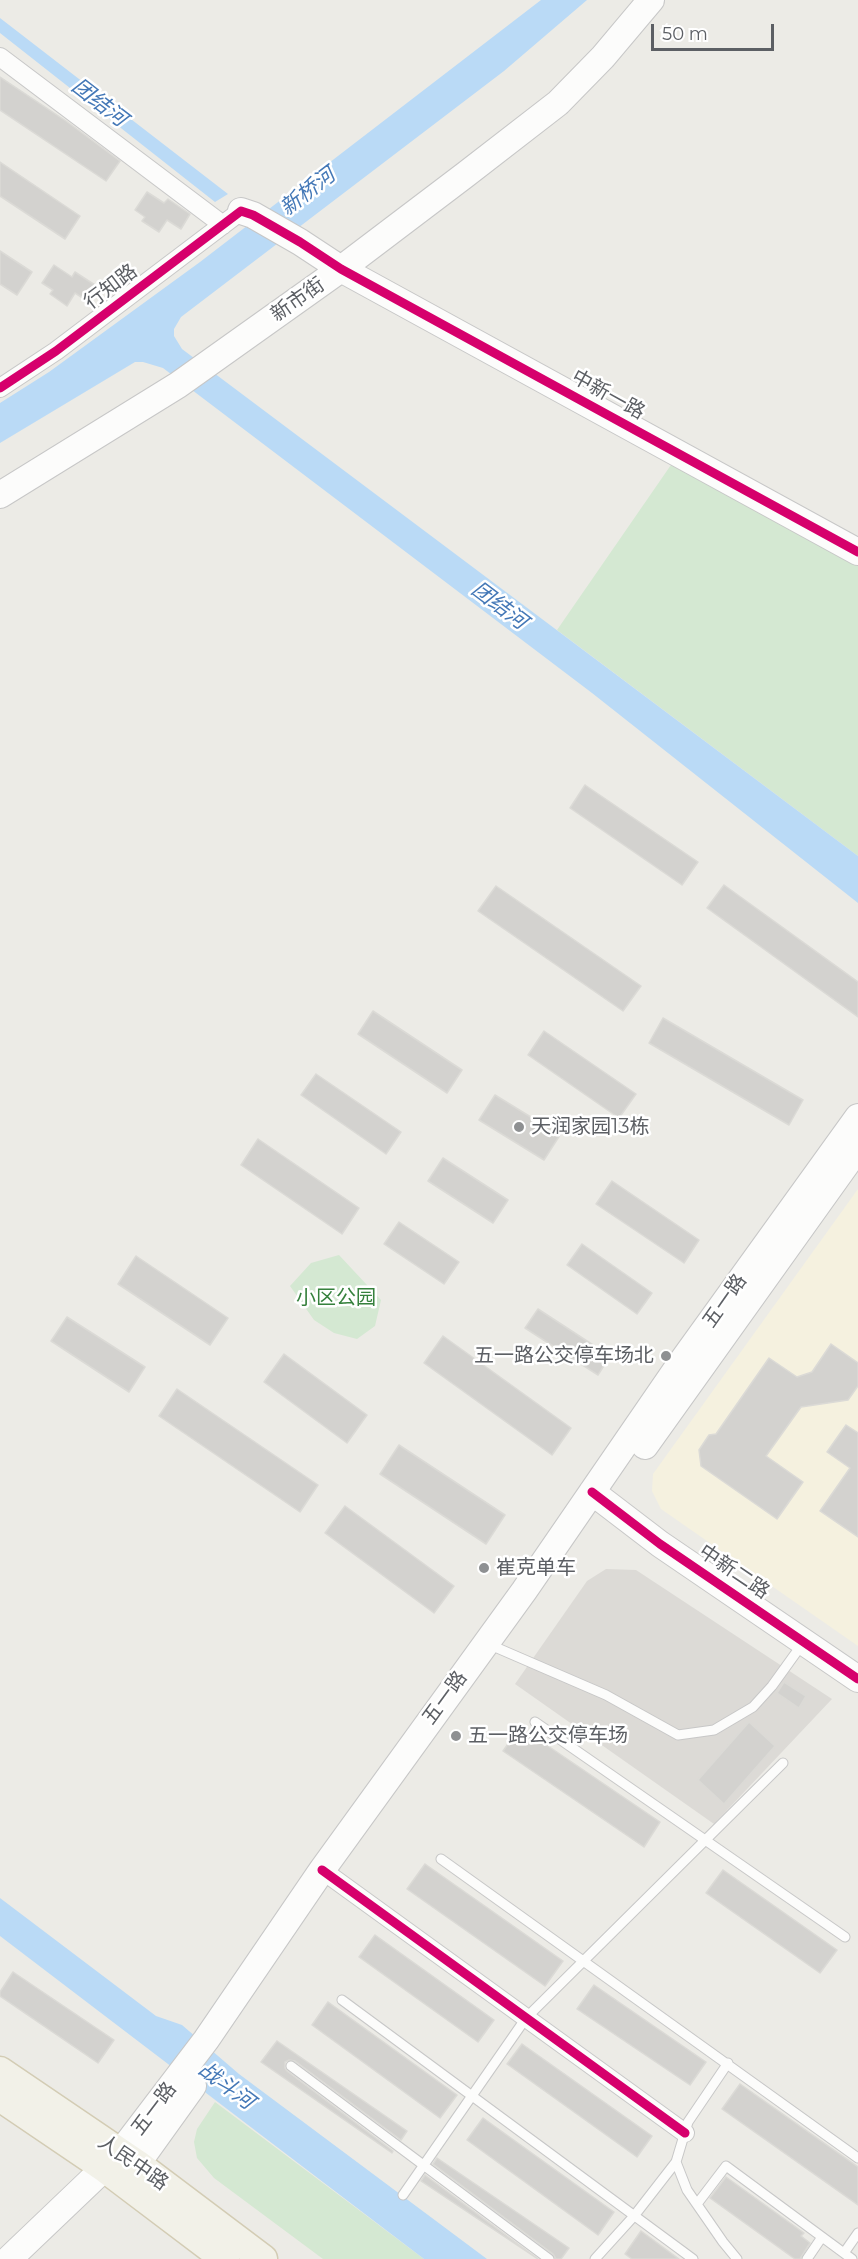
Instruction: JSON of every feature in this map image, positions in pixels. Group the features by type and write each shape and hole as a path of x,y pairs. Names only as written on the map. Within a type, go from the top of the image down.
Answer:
{"main road":[{"name":"新市街","path":"0,495 178,385 340,269 558,103 603,57 651,0"},
{"name":"中新一路","path":"239,217 300,242 340,269 858,552"},
{"name":"五一路","path":"33,2259 120,2166 186,2080 491,1659 707,1326 858,1117"},
{"name":"五一路","path":"212,2045 322,1870 486,1643 598,1497 858,1148"},
{"name":"中新二路","path":"598,1497 660,1544 858,1678"},
{"name":"人民中路","path":"0,2071 120,2166 225,2259"},
{"name":"人民中路","path":"0,2097 120,2166 263,2259"},
{"name":"五一路","path":"9,2259 120,2166"}],"street":[{"path":"0,57 239,217"},
{"name":"行知路","path":"0,388 57,351 239,217"},
{"path":"322,1870 685,2133"}],"lane":[{"path":"486,1643 606,1695 678,1735 714,1730 753,1707 772,1686 804,1641"},
{"path":"535,1722 845,1937"},
{"path":"404,2195 526,2018 783,1763"},
{"path":"441,1859 858,2158"},
{"path":"342,2001 693,2259"},
{"path":"596,2259 634,2216 676,2162 688,2122 728,2063"},
{"path":"291,2066 549,2259"},
{"path":"676,2162 687,2190 737,2259"},
{"path":"697,2204 726,2166 848,2256 858,2233"},
{"path":"807,2259 822,2237"}],"shaded area":[{"path":"858,1189 858,1646 661,1509 652,1491 653,1474"},
{"name":"五一路公交停车场","path":"606,1569 636,1570 832,1699 714,1824 515,1684 587,1581"}],"green space":[{"path":"673,462 858,565 858,856 557,630"},
{"name":"小区公园","path":"339,1255 381,1300 375,1326 357,1339 334,1333 314,1320 290,1286 311,1263"},
{"path":"215,2102 424,2259 323,2259 214,2178 197,2158 194,2142 197,2129"}],"water":[{"path":"541,0 587,0 504,71 181,317 174,329 174,336 182,349 858,856 858,903 592,693 163,368 135,362 0,443 0,403 49,372 200,262"},
{"name":"团结河","path":"0,18 228,194 215,202 0,33"},
{"name":"战斗河","path":"0,1898 156,2016 182,2025 239,2074 487,2259 424,2259 0,1936"}],"building":[{"path":"0,77 66,121 120,161 106,181 0,110"},
{"path":"0,162 80,216 65,239 0,196"},
{"path":"147,192 164,203 168,199 190,214 181,229 167,220 159,232 142,221 145,217 135,210"},
{"path":"0,251 32,272 17,295 0,284"},
{"path":"54,265 72,277 75,272 98,287 89,302 75,293 67,306 50,294 53,290 42,283"},
{"path":"585,785 698,862 682,885 570,808"},
{"path":"724,885 858,982 858,1017 707,908"},
{"path":"496,886 641,986 623,1011 478,911"},
{"path":"373,1011 462,1070 447,1093 358,1034"},
{"path":"663,1018 803,1100 789,1125 649,1043"},
{"path":"544,1031 636,1094 619,1118 528,1055"},
{"path":"316,1074 401,1132 386,1154 301,1095"},
{"name":"天润家园13栋","path":"495,1095 560,1135 544,1160 479,1120"},
{"path":"258,1139 359,1208 342,1234 241,1165"},
{"path":"443,1158 508,1200 493,1223 428,1181"},
{"path":"612,1181 699,1240 684,1263 596,1204"},
{"path":"399,1222 459,1262 444,1284 384,1244"},
{"path":"582,1244 652,1293 637,1314 567,1265"},
{"path":"136,1256 228,1318 210,1345 118,1284"},
{"path":"538,1309 610,1356 598,1375 525,1328"},
{"path":"67,1317 145,1367 129,1392 51,1341"},
{"path":"443,1336 571,1428 552,1455 424,1363"},
{"path":"831,1344 858,1363 858,1386 848,1400 801,1407 766,1456 803,1482 777,1519 701,1466 699,1450 709,1435 716,1434 769,1358 797,1377 812,1372"},
{"path":"284,1354 367,1415 347,1443 264,1382"},
{"path":"177,1389 318,1485 300,1512 159,1416"},
{"path":"846,1425 858,1433 858,1537 820,1511 850,1468 827,1452"},
{"path":"399,1445 505,1515 486,1544 380,1474"},
{"path":"345,1506 454,1586 434,1613 325,1533"},
{"path":"784,1682 806,1696 799,1708 777,1693"},
{"path":"749,1722 775,1746 724,1804 698,1780"},
{"path":"520,1727 660,1822 644,1847 503,1751"},
{"path":"425,1864 563,1961 545,1986 407,1889"},
{"path":"723,1870 837,1950 820,1973 706,1893"},
{"path":"375,1935 494,2020 478,2042 359,1957"},
{"path":"13,1972 114,2040 98,2063 0,1996 0,1992"},
{"path":"594,1985 706,2062 690,2085 577,2009"},
{"path":"328,2002 457,2095 440,2118 312,2025"},
{"path":"277,2041 407,2131 401,2140 295,2061 285,2062 287,2071 393,2151 392,2153 261,2062"},
{"path":"522,2044 652,2136 637,2157 507,2064"},
{"path":"740,2084 858,2167 858,2205 722,2109"},
{"path":"483,2118 614,2212 598,2235 467,2140"},
{"path":"437,2158 569,2248 561,2259 556,2259 553,2254 433,2164"},
{"path":"425,2175 538,2259 421,2181"},
{"path":"726,2177 804,2233 801,2236 810,2243 800,2259 795,2259 710,2198"},
{"path":"641,2231 679,2259 632,2259 625,2254"}],"cycle path":[{"path":"0,388 56,351 241,211 253,215 300,242 341,269 858,552"},
{"path":"592,1492 660,1544 858,1679"},
{"path":"322,1870 685,2133"}],"place":[{"name":"天润家园13栋","path":"519,1127"},
{"name":"五一路公交停车场北","path":"666,1356"},
{"name":"崔克单车","path":"484,1568"},
{"name":"五一路公交停车场","path":"456,1736"}],"water label":[{"name":"新桥河","path":"308,192"}]}
